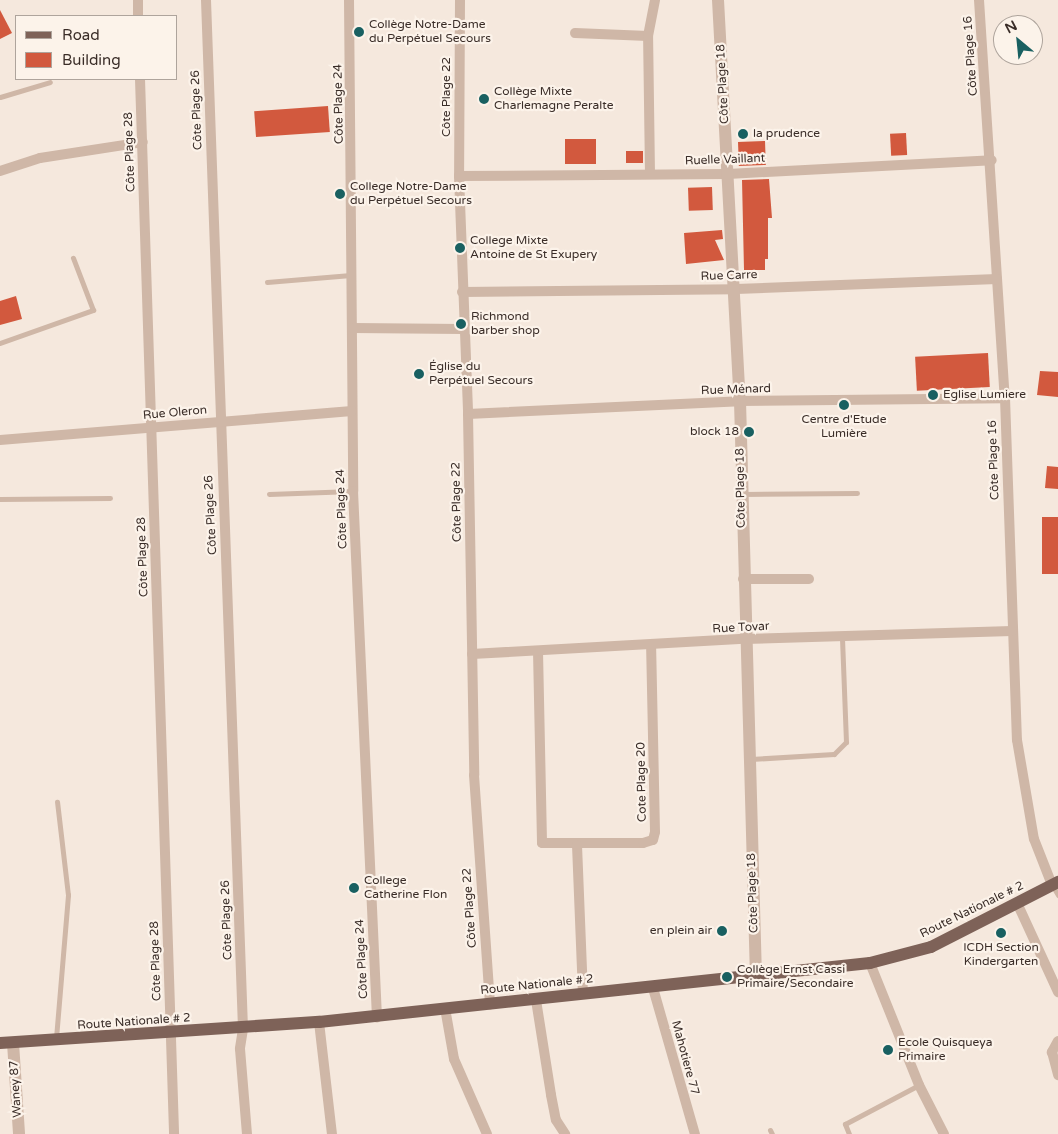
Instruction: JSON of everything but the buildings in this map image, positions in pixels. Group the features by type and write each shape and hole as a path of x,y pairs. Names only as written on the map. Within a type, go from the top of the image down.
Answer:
{"main road":[{"name":"Route Nationale # 2","path":"6,1043 243,1029 377,1017 445,1008 653,988 870,963 931,947 1056,888"}],"street":[{"path":"138,0 138,15"},
{"name":"Côte Plage 26","path":"206,0 219,422 243,1029 240,1049 247,1134"},
{"name":"Côte Plage 24","path":"349,0 354,275 353,491 377,1017"},
{"name":"Côte Plage 22","path":"460,0 459,176 463,329 468,414 474,775 490,1004"},
{"path":"650,174 648,36 655,0"},
{"name":"Côte Plage 18","path":"718,0 736,289 744,639 756,977"},
{"name":"Côte Plage 16","path":"979,0 992,160 1005,398 1017,740 1034,839 1056,888"},
{"path":"575,33 648,36"},
{"name":"Côte Plage 28","path":"140,80 174,1134"},
{"path":"0,171 40,158 143,142"},
{"name":"Ruelle Vaillant","path":"459,176 728,174 992,160"},
{"name":"Rue Carre","path":"462,292 736,289 997,279"},
{"path":"353,328 463,329"},
{"name":"Rue Ménard","path":"468,414 740,401 1005,398"},
{"name":"Rue Oleron","path":"0,440 352,411"},
{"path":"743,579 809,579"},
{"name":"Rue Tovar","path":"472,654 651,646 744,639 1012,631"},
{"name":"Cote Plage 20","path":"538,651 539,838 546,846 648,842 654,836 651,646"},
{"path":"577,845 583,994"},
{"path":"1018,905 1058,992"},
{"path":"870,963 920,1085 944,1134"},
{"name":"Mahotiere 77","path":"653,988 695,1134"},
{"path":"536,1000 556,1120 565,1134"},
{"path":"445,1008 454,1059 487,1134"},
{"path":"319,1022 332,1134"},
{"path":"1058,1041 1052,1052 1058,1075"},
{"name":"Waney 87","path":"6,1043 19,1134"}],"lane":[{"path":"979,0 984,0"},
{"path":"0,97 50,82"},
{"path":"0,342 93,310 73,258"},
{"path":"267,282 354,275"},
{"path":"269,494 353,491"},
{"path":"741,494 858,493"},
{"path":"0,499 110,498"},
{"path":"748,759 834,754 841,749 846,742 842,636"},
{"path":"56,1041 68,895 57,802"},
{"path":"849,1134 845,1124 920,1085"}],"place":[{"name":"Collège Notre-Dame du Perpétuel Secours","path":"359,32"},
{"name":"Collège Mixte Charlemagne Peralte","path":"484,99"},
{"name":"la prudence","path":"743,134"},
{"name":"College Notre-Dame du Perpétuel Secours","path":"340,194"},
{"name":"College Mixte Antoine de St Exupery","path":"460,248"},
{"name":"Richmond barber shop","path":"461,324"},
{"name":"Église du Perpétuel Secours","path":"419,374"},
{"name":"Eglise Lumiere","path":"933,395"},
{"name":"Centre d'Etude Lumière","path":"844,405"},
{"name":"block 18","path":"749,432"},
{"name":"College Catherine Flon","path":"354,888"},
{"name":"en plein air","path":"722,931"},
{"name":"ICDH Section Kindergarten","path":"1001,933"},
{"name":"Collège Ernst Cassi Primaire/Secondaire","path":"727,977"},
{"name":"Ecole Quisqueya Primaire","path":"888,1050"}]}
